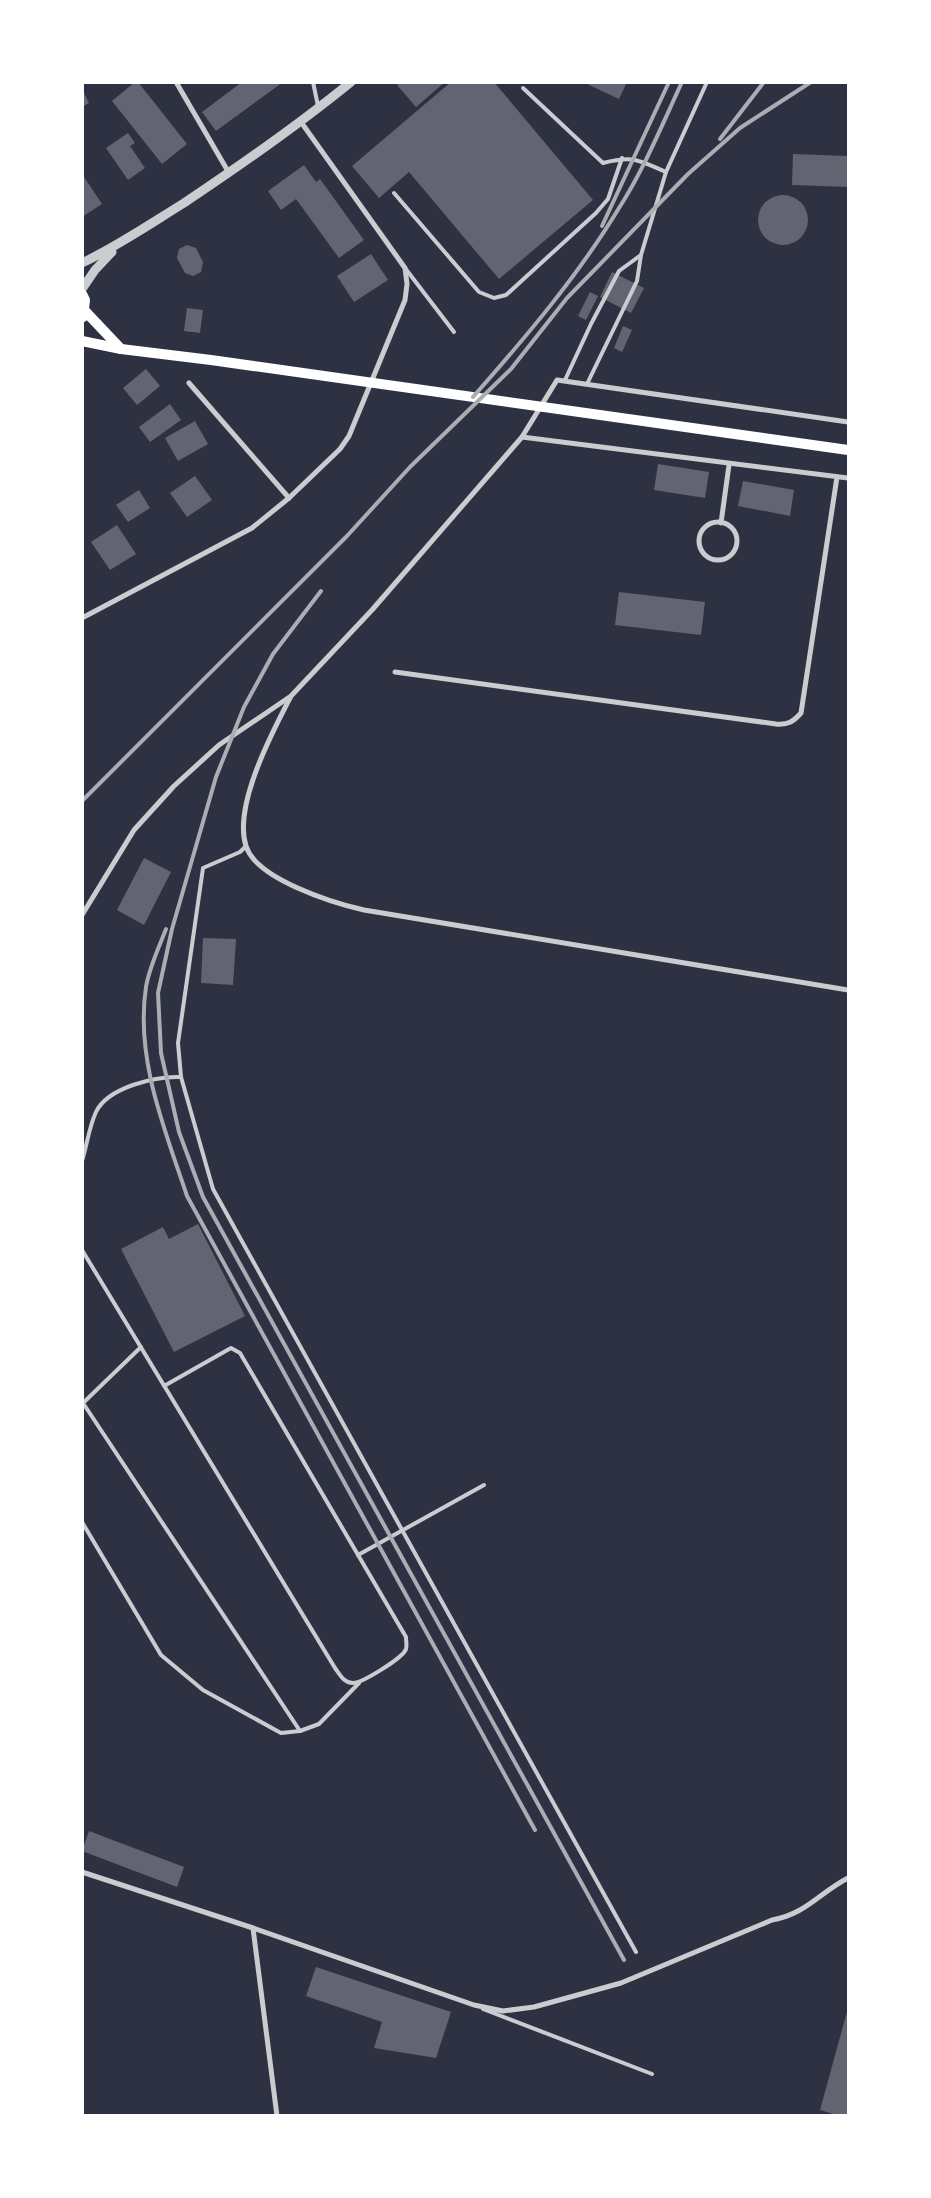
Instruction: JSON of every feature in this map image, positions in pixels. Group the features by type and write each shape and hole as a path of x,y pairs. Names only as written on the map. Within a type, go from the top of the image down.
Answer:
{"main road":[{"path":"82,294 84,314 121,349"},
{"path":"82,341 121,349 848,450"}],"street":[{"path":"176,82 229,173"},
{"path":"82,264 116,246 229,173 301,122 351,82"},
{"path":"82,618 252,528 289,498 340,449 349,436 405,300 407,284 405,268 301,122"},
{"path":"82,289 95,270 116,246"},
{"path":"82,915 134,830 174,786 219,745 291,696 372,610 522,437 556,380 848,422"},
{"path":"189,383 289,498"},
{"path":"522,437 848,478"},
{"path":"721,523 729,464"},
{"path":"395,672 786,725 794,722 801,714 838,477"},
{"path":"721,523 727,524 735,533 736,545 730,556 719,560 713,559 703,552 699,540 708,525 721,523"},
{"path":"291,696 268,742 251,785 245,811 244,834 246,846 251,857 267,871 315,896 340,905 848,990"},
{"path":"82,1872 253,1928 474,2005 503,2011 534,2007 621,1983 772,1920 790,1917 848,1878"},
{"path":"253,1928 277,2116"}],"lane":[{"path":"313,82 319,108"},
{"path":"587,384 637,281 641,255 666,172 707,82"},
{"path":"523,88 603,163 622,158 633,158 666,172"},
{"path":"394,193 480,292 494,298 506,295 596,213 608,199 622,158"},
{"path":"564,380 619,271 641,255"},
{"path":"405,268 454,332"},
{"path":"246,846 240,852 203,868 178,1043 181,1077 213,1189 636,1952"},
{"path":"82,1161 96,1111 108,1097 123,1088 166,1077 181,1077"},
{"path":"82,1250 343,1680 352,1683 360,1682"},
{"path":"141,1347 83,1403 300,1731"},
{"path":"82,1522 161,1656 203,1690 281,1733 300,1731 318,1724 360,1682 400,1658 406,1649 406,1637 240,1353 231,1348 164,1386"},
{"path":"358,1555 484,1485"},
{"path":"474,2005 652,2074"}],"building":[{"path":"135,82 138,82 187,144 162,164 112,101"},
{"path":"242,82 283,82 216,131 202,112"},
{"path":"401,82 445,82 416,107 397,85"},
{"path":"451,82 494,82 593,200 499,279 409,172 379,198 352,166"},
{"path":"583,82 627,82 619,99"},
{"path":"82,89 89,103 82,107"},
{"path":"128,133 135,143 130,146 145,168 128,180 106,148"},
{"path":"793,154 848,156 848,187 792,185"},
{"path":"304,165 316,182 320,179 364,240 339,258 296,199 281,210 268,191"},
{"path":"82,174 102,204 82,217"},
{"path":"783,195 793,197 801,202 806,210 808,220 806,230 801,238 793,243 783,245 773,243 765,238 760,230 758,220 760,210 765,202 773,197"},
{"path":"187,245 196,248 203,262 201,272 193,276 185,273 177,258 179,249"},
{"path":"371,254 388,280 354,302 337,276"},
{"path":"612,272 644,288 631,313 600,297"},
{"path":"590,292 598,296 586,320 578,316"},
{"path":"187,308 203,310 200,333 184,331"},
{"path":"623,326 632,330 622,352 614,348"},
{"path":"146,369 160,386 137,405 123,388"},
{"path":"170,404 181,420 150,442 139,427"},
{"path":"195,421 208,444 178,461 165,438"},
{"path":"658,464 709,472 705,498 654,490"},
{"path":"195,476 212,500 187,517 170,493"},
{"path":"743,481 794,490 790,516 738,506"},
{"path":"139,490 150,508 128,522 116,505"},
{"path":"117,525 136,554 110,570 91,542"},
{"path":"619,592 705,602 701,635 615,625"},
{"path":"144,858 171,872 144,925 117,910"},
{"path":"203,938 236,939 233,985 201,983"},
{"path":"198,1224 245,1316 174,1352 121,1249 163,1227 169,1239"},
{"path":"89,1831 184,1867 177,1887 82,1851"},
{"path":"316,1967 451,2012 436,2058 374,2048 382,2022 306,1996"},
{"path":"848,2008 848,2116 840,2116 820,2110"}],"railway":[{"path":"602,226 669,82"},
{"path":"473,397 550,306 603,233 637,178 682,82"},
{"path":"720,139 764,82"},
{"path":"82,801 347,536 410,467 511,369 567,298 688,174 740,128 811,82"},
{"path":"321,591 273,654 244,707 216,777 172,929 158,993 161,1053 179,1132 203,1197 624,1960"},
{"path":"166,929 147,980 144,1014 145,1041 148,1067 161,1120 187,1196 535,1830"}]}
